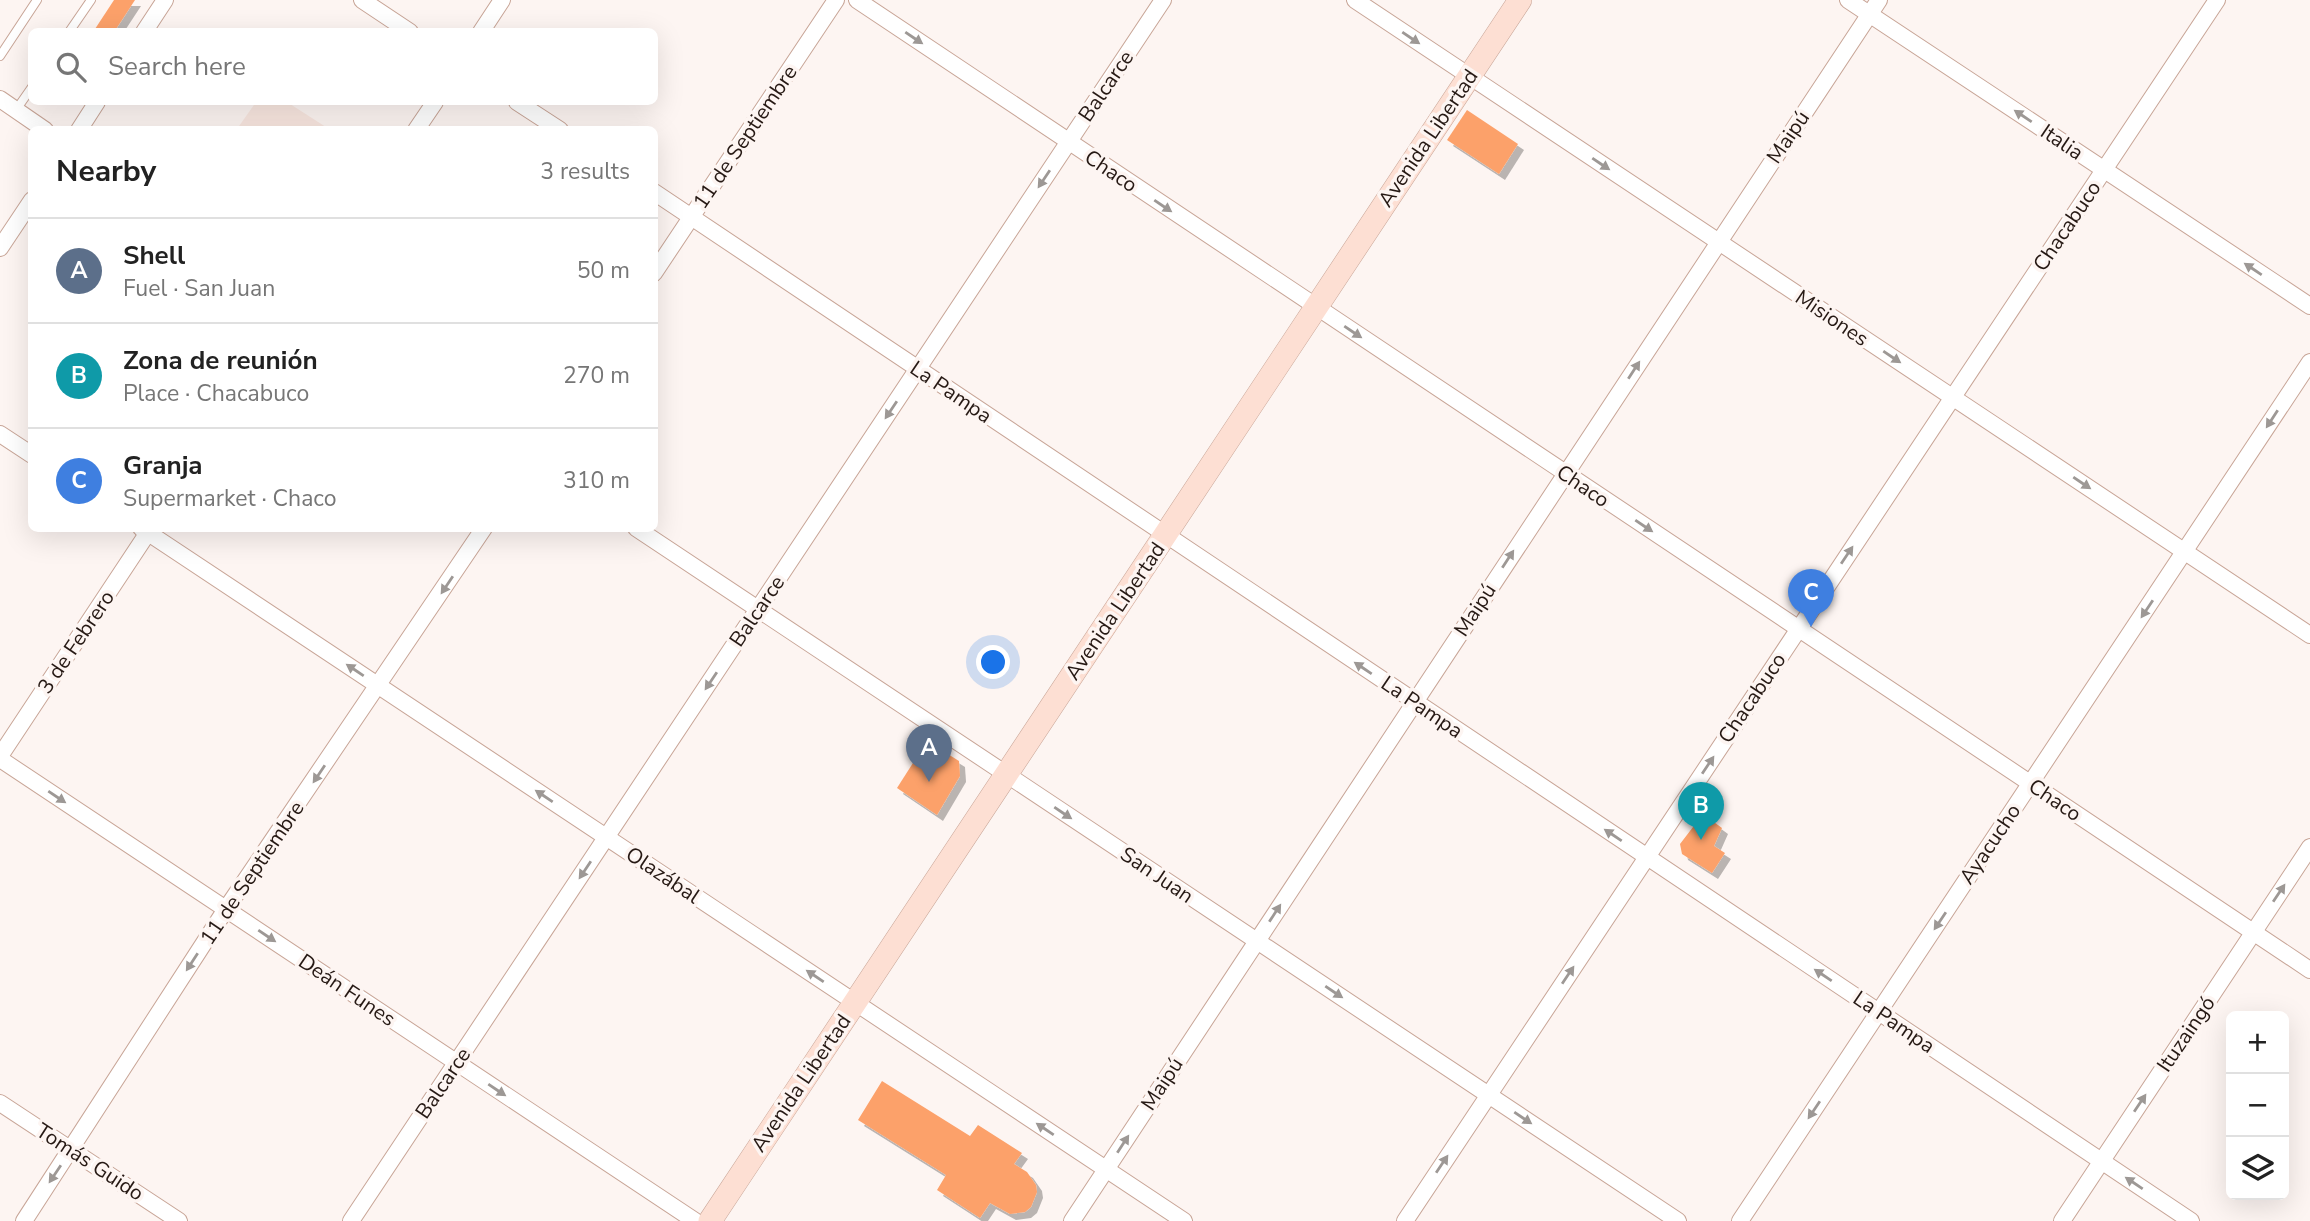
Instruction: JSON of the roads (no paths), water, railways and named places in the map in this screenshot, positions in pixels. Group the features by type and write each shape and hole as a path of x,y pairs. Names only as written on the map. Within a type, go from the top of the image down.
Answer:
{"main road":[{"name":"Avenida Libertad","path":"709,1221 1520,0"}],"street":[{"path":"146,28 164,0"},
{"path":"362,0 404,28"},
{"path":"484,28 502,0"},
{"name":"11 de Septiembre","path":"658,267 836,0"},
{"name":"Chaco","path":"857,0 2310,970"},
{"name":"Balcarce","path":"351,1221 1163,0"},
{"name":"Misiones","path":"1355,0 2310,635"},
{"name":"Italia","path":"1848,0 1874,7 2104,170 2310,306"},
{"name":"Chacabuco","path":"1405,1221 2217,0"},
{"name":"Maipú","path":"1072,1221 1874,7"},
{"path":"0,99 39,126"},
{"path":"82,126 95,105"},
{"path":"419,126 433,105"},
{"path":"522,105 554,126"},
{"name":"La Pampa","path":"658,195 2191,1221"},
{"path":"0,248 28,206"},
{"name":"Ayacucho","path":"1740,1221 2310,362"},
{"path":"0,434 28,452"},
{"name":"3 de Febrero","path":"0,758 146,532"},
{"name":"Olazábal","path":"150,532 1184,1221"},
{"name":"11 de Septiembre","path":"24,1221 226,909 481,532"},
{"name":"San Juan","path":"642,532 1678,1221"},
{"name":"Deán Funes","path":"0,758 695,1221"},
{"name":"Ituzaingó","path":"2062,1221 2310,847"},
{"name":"Tomás Guido","path":"0,1103 179,1221"}],"lane":[{"path":"0,56 37,0"},
{"path":"72,28 91,0"},
{"path":"16,110 28,93"}],"place":[{"name":"Granja","path":"1811,627"},
{"name":"Shell","path":"929,782"},
{"name":"Zona de reunión","path":"1701,840"}]}
